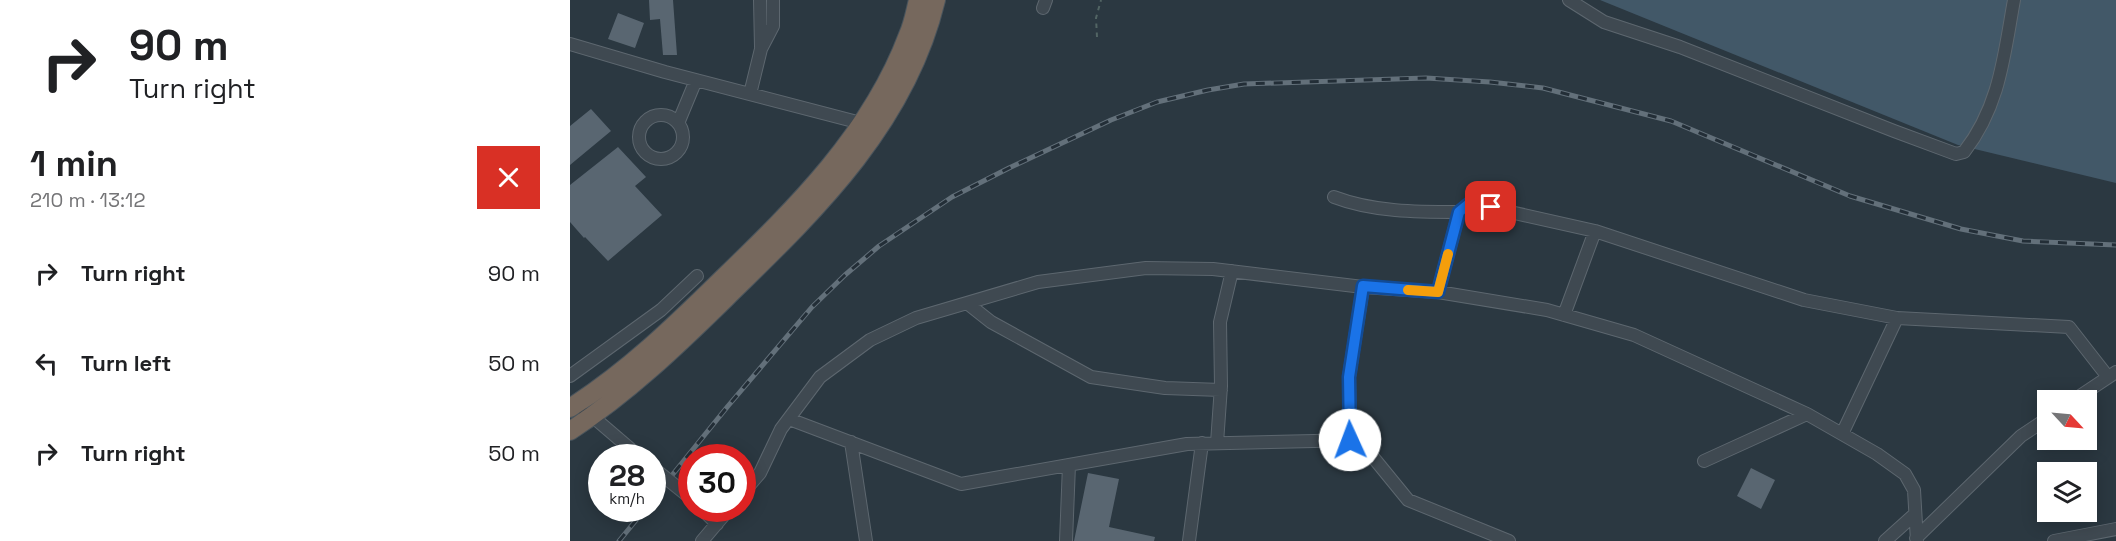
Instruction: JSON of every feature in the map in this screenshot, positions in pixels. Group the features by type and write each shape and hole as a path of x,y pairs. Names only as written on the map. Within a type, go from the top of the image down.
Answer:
{"highway":[{"path":"570,409 637,360 799,203 830,168 883,89 909,34 918,0"},
{"path":"570,430 592,417 633,386 761,264 845,174 869,143 910,75 922,49 936,0"}],"street":[{"path":"750,94 760,49 760,0"},
{"path":"760,49 773,26 773,0"},
{"path":"1569,0 1604,22 1680,47 1956,154 1964,152 1977,136 1992,106 2014,0"},
{"path":"570,44 861,123"},
{"path":"678,121 696,80"},
{"path":"1334,197 1354,205 1421,212 1459,212"},
{"path":"1438,292 1459,212 1470,203 1595,231 1804,300 1897,318 2068,327 2112,375 2089,390"},
{"path":"1564,315 1595,231"},
{"path":"756,478 781,429 820,377 870,339 916,318 1038,282 1146,268 1213,269 1438,292 1546,310 1634,335 1807,414 1877,454 1905,474 1914,490 1917,540"},
{"path":"1217,443 1221,390 1220,322 1232,271"},
{"path":"570,376 661,310 697,276"},
{"path":"1350,440 1349,377 1363,286"},
{"path":"967,303 991,322 1091,377 1165,388 1221,390"},
{"path":"1842,434 1897,318"},
{"path":"570,409 592,417 624,444"},
{"path":"1704,461 1807,414"},
{"path":"789,419 961,484 1187,444 1359,440 1408,500 1509,541"},
{"path":"1917,540 2021,436 2037,425"},
{"path":"851,442 866,541"},
{"path":"1189,541 1202,443"},
{"path":"1066,541 1069,465"},
{"path":"666,478 678,488"},
{"path":"1885,541 1915,514"},
{"path":"702,541 717,524"},
{"path":"2054,541 2116,529"}],"path":[{"path":"1097,37 1096,18 1101,0"}],"water":[{"path":"1600,0 2116,0 2116,183 1958,145"}],"building":[{"path":"649,0 673,0 677,55 663,55 660,19 650,20"},
{"path":"618,13 644,23 635,48 608,39"},
{"path":"591,109 611,131 570,165 570,126"},
{"path":"618,147 646,177 635,186 662,215 608,261 570,222 570,185"},
{"path":"1751,468 1775,480 1761,509 1737,496"},
{"path":"1088,473 1119,479 1109,527 1155,537 1154,541 1074,541"}],"railway":[{"path":"666,483 812,307 879,246 952,197 1111,120 1157,102 1244,84 1426,78 1543,88 1671,121 1850,196 1961,229 2023,241 2116,245"},
{"path":"619,541 635,522"}],"slow traffic":[{"path":"1408,290 1438,292 1448,254"}],"route":[{"path":"1350,440 1349,377 1363,286 1438,292 1459,212 1470,203 1491,207"}]}
